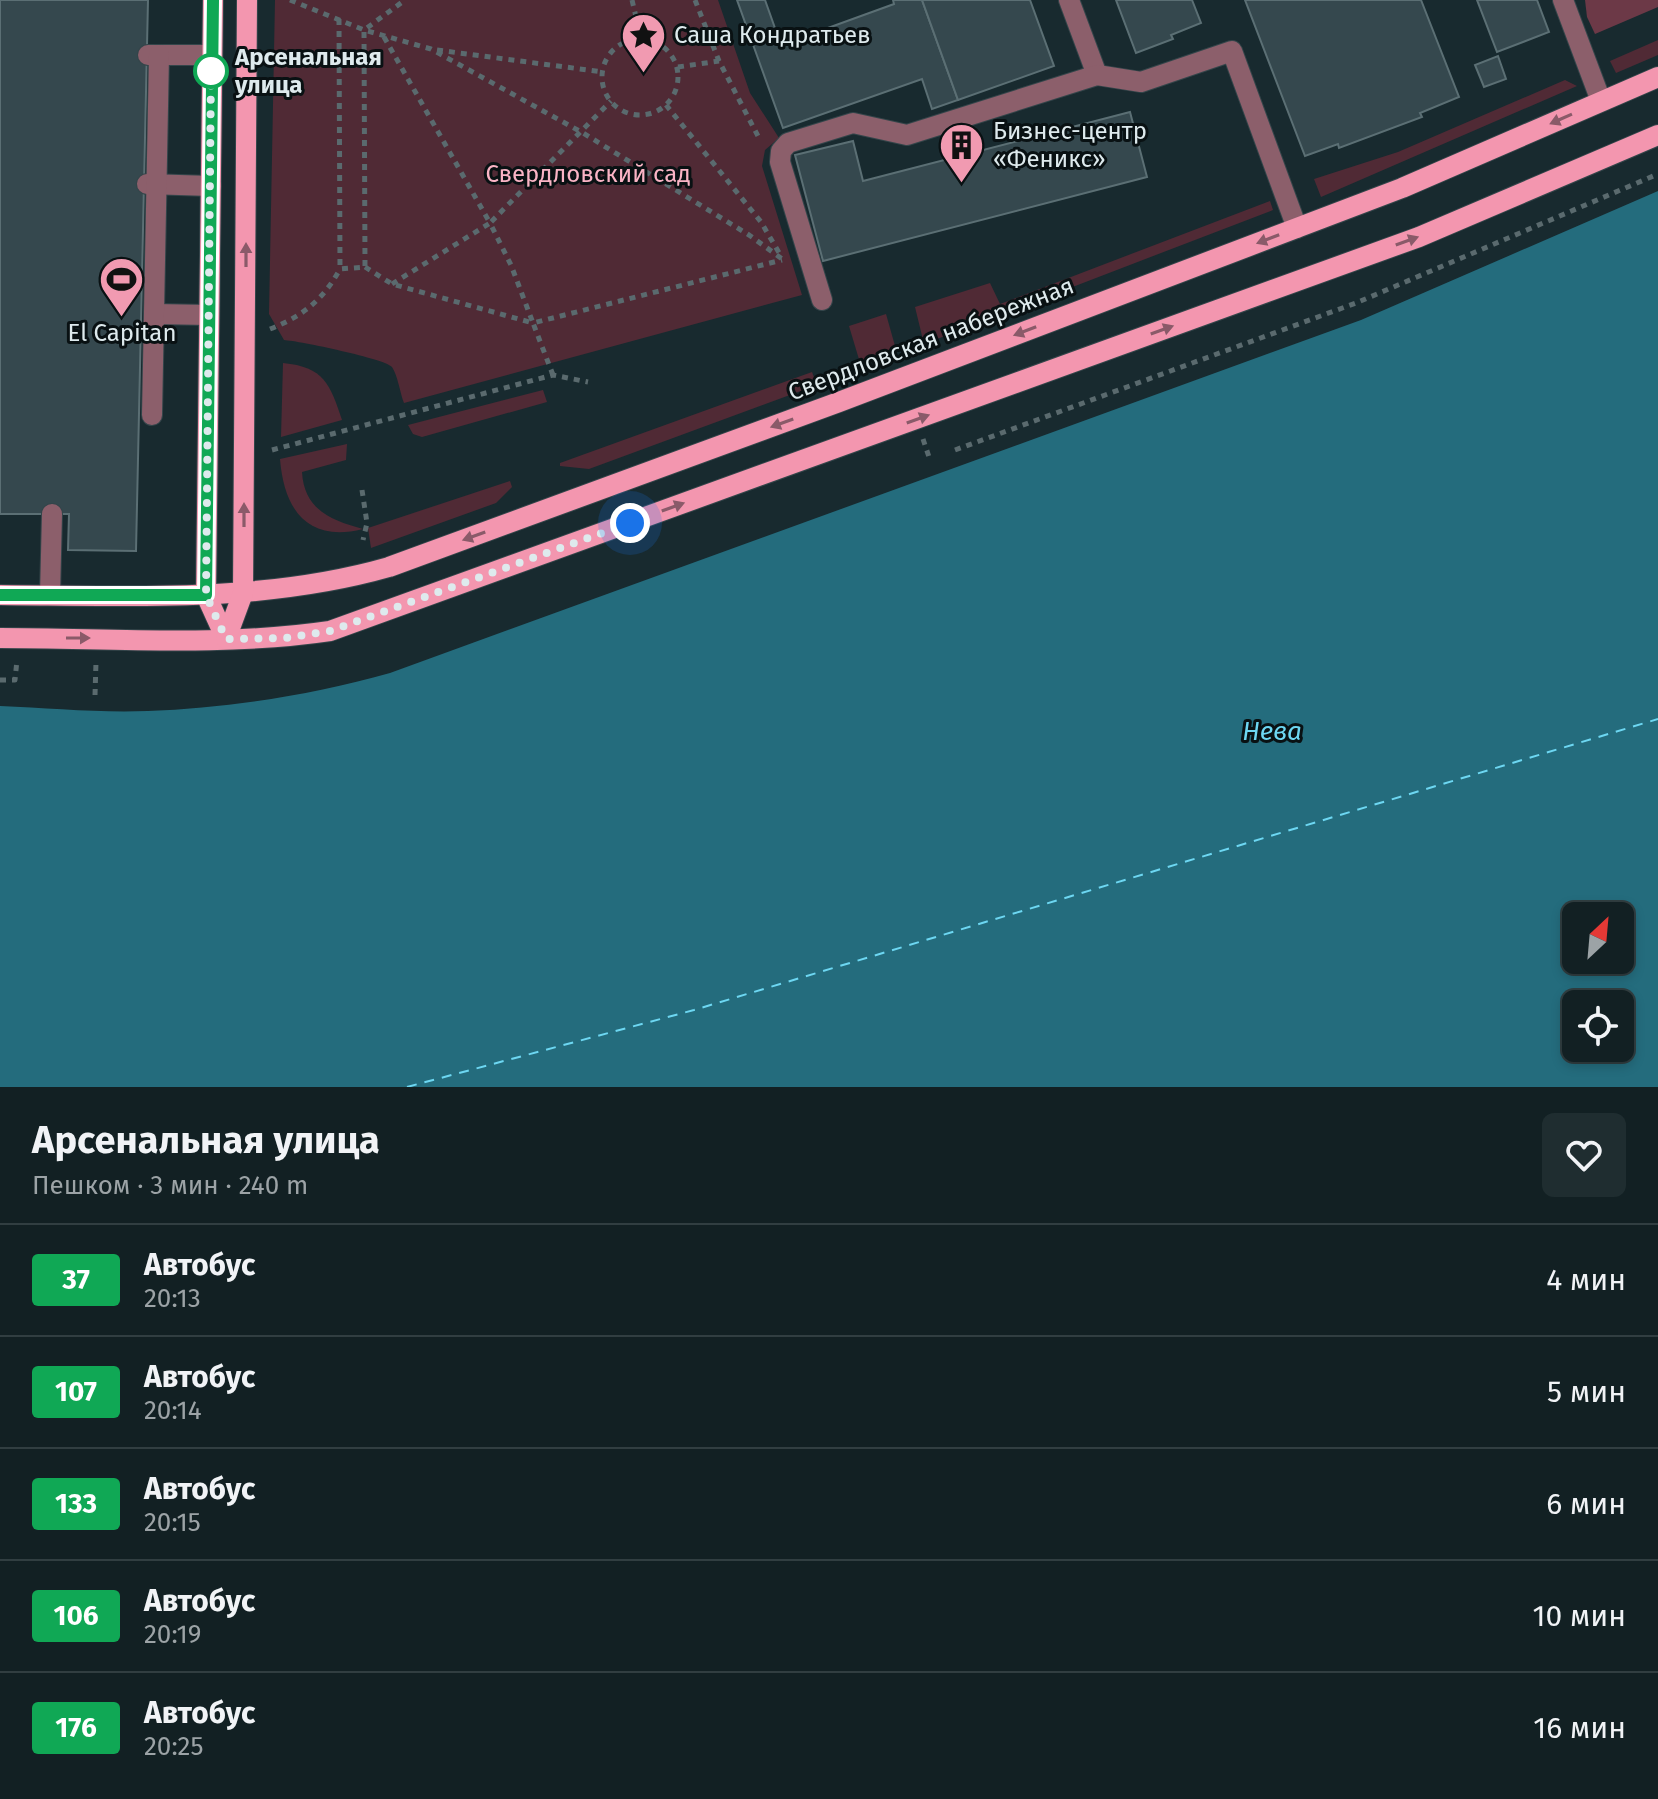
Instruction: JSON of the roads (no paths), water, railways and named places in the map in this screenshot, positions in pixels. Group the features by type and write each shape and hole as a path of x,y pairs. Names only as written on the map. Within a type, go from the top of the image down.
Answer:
{"main road":[{"path":"213,0 206,595 226,639"},
{"path":"226,639 243,593 247,0"},
{"name":"Свердловская набережная","path":"0,595 243,593 346,580 389,567 1402,188 1658,77"},
{"path":"0,638 285,638 330,631 1419,237 1658,135"}],"lane":[{"path":"1069,0 1097,75"},
{"path":"1563,0 1601,101"},
{"path":"822,300 780,162 781,151 788,143 853,123 907,135 1097,75 1141,82 1232,51 1297,228"},
{"path":"152,415 154,314 150,184 153,55 212,55"},
{"path":"150,184 211,186"},
{"path":"154,314 209,315"},
{"path":"50,595 52,514"}],"water":[{"name":"Нева","path":"1658,191 1658,1087 0,1087 0,706 93,711 209,707 301,694 390,673 1361,320"}],"place":[{"name":"Арсенальная улица","path":"211,71"},
{"name":"Саша Кондратьев","path":"643,74"},
{"name":"Бизнес-центр «Феникс»","path":"962,184"},
{"name":"El Capitan","path":"122,318"}],"park label":[{"name":"Свердловский сад","path":"588,174"}]}
